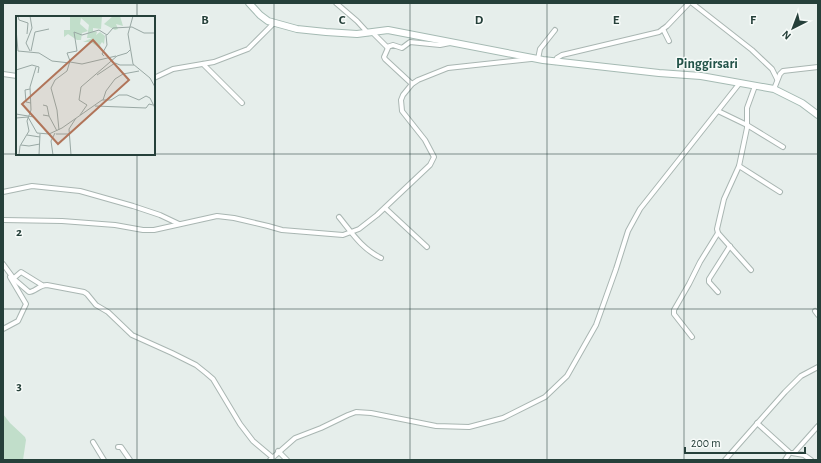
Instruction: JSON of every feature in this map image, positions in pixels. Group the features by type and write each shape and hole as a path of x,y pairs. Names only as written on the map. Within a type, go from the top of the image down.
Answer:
{"street":[{"path":"249,3 264,18 274,23 297,28 357,34 388,30 555,62 701,76 739,84 774,89 802,103 818,115"},
{"path":"336,3 387,47"},
{"path":"555,62 558,57 562,55 659,32 689,3"},
{"path":"692,3 752,50 772,69 778,79"},
{"path":"155,78 173,69 214,62 248,49 274,23"},
{"path":"663,29 668,42"},
{"path":"537,59 540,49 555,30"},
{"path":"387,47 392,45 402,48 410,42 440,45 452,43"},
{"path":"387,47 388,49 384,58 412,84"},
{"path":"3,220 42,220 115,225 143,230 154,230 217,216 234,218 289,231 343,235 359,229 385,208 430,165 434,158 425,140 402,111 400,100 412,84 418,80 448,68 537,59"},
{"path":"203,64 242,103"},
{"path":"774,89 783,71 818,67"},
{"path":"3,74 16,76"},
{"path":"3,265 28,292 33,292 42,285 47,284 72,291 84,292 96,305 108,312 132,335 196,365 212,379 240,424 253,441 271,459 278,451 295,438 356,412 371,412 436,426 469,428 503,418 545,397 567,376 596,325 633,220 640,209 739,84"},
{"path":"751,270 718,233 717,229 724,199 739,166 747,125 746,108 754,86"},
{"path":"718,111 747,125 783,147"},
{"path":"739,166 780,192"},
{"path":"3,192 32,186 80,191 160,215 179,224"},
{"path":"385,208 427,247"},
{"path":"339,217 365,248 381,258"},
{"path":"692,336 674,314 674,310 700,262 718,233"},
{"path":"718,292 709,282 709,279 730,246"},
{"path":"3,265 26,303 19,320 3,329"},
{"path":"14,278 21,272 42,285"},
{"path":"725,460 801,376 818,367"},
{"path":"757,423 792,453 804,455 811,460"},
{"path":"784,460 818,426"},
{"path":"93,442 104,460"},
{"path":"118,448 121,447 130,460"},
{"path":"278,451 287,460"}],"green space":[{"path":"3,414 25,437 26,440 23,460 3,460"}],"district":[{"name":"Pinggirsari","path":"707,64"}]}
